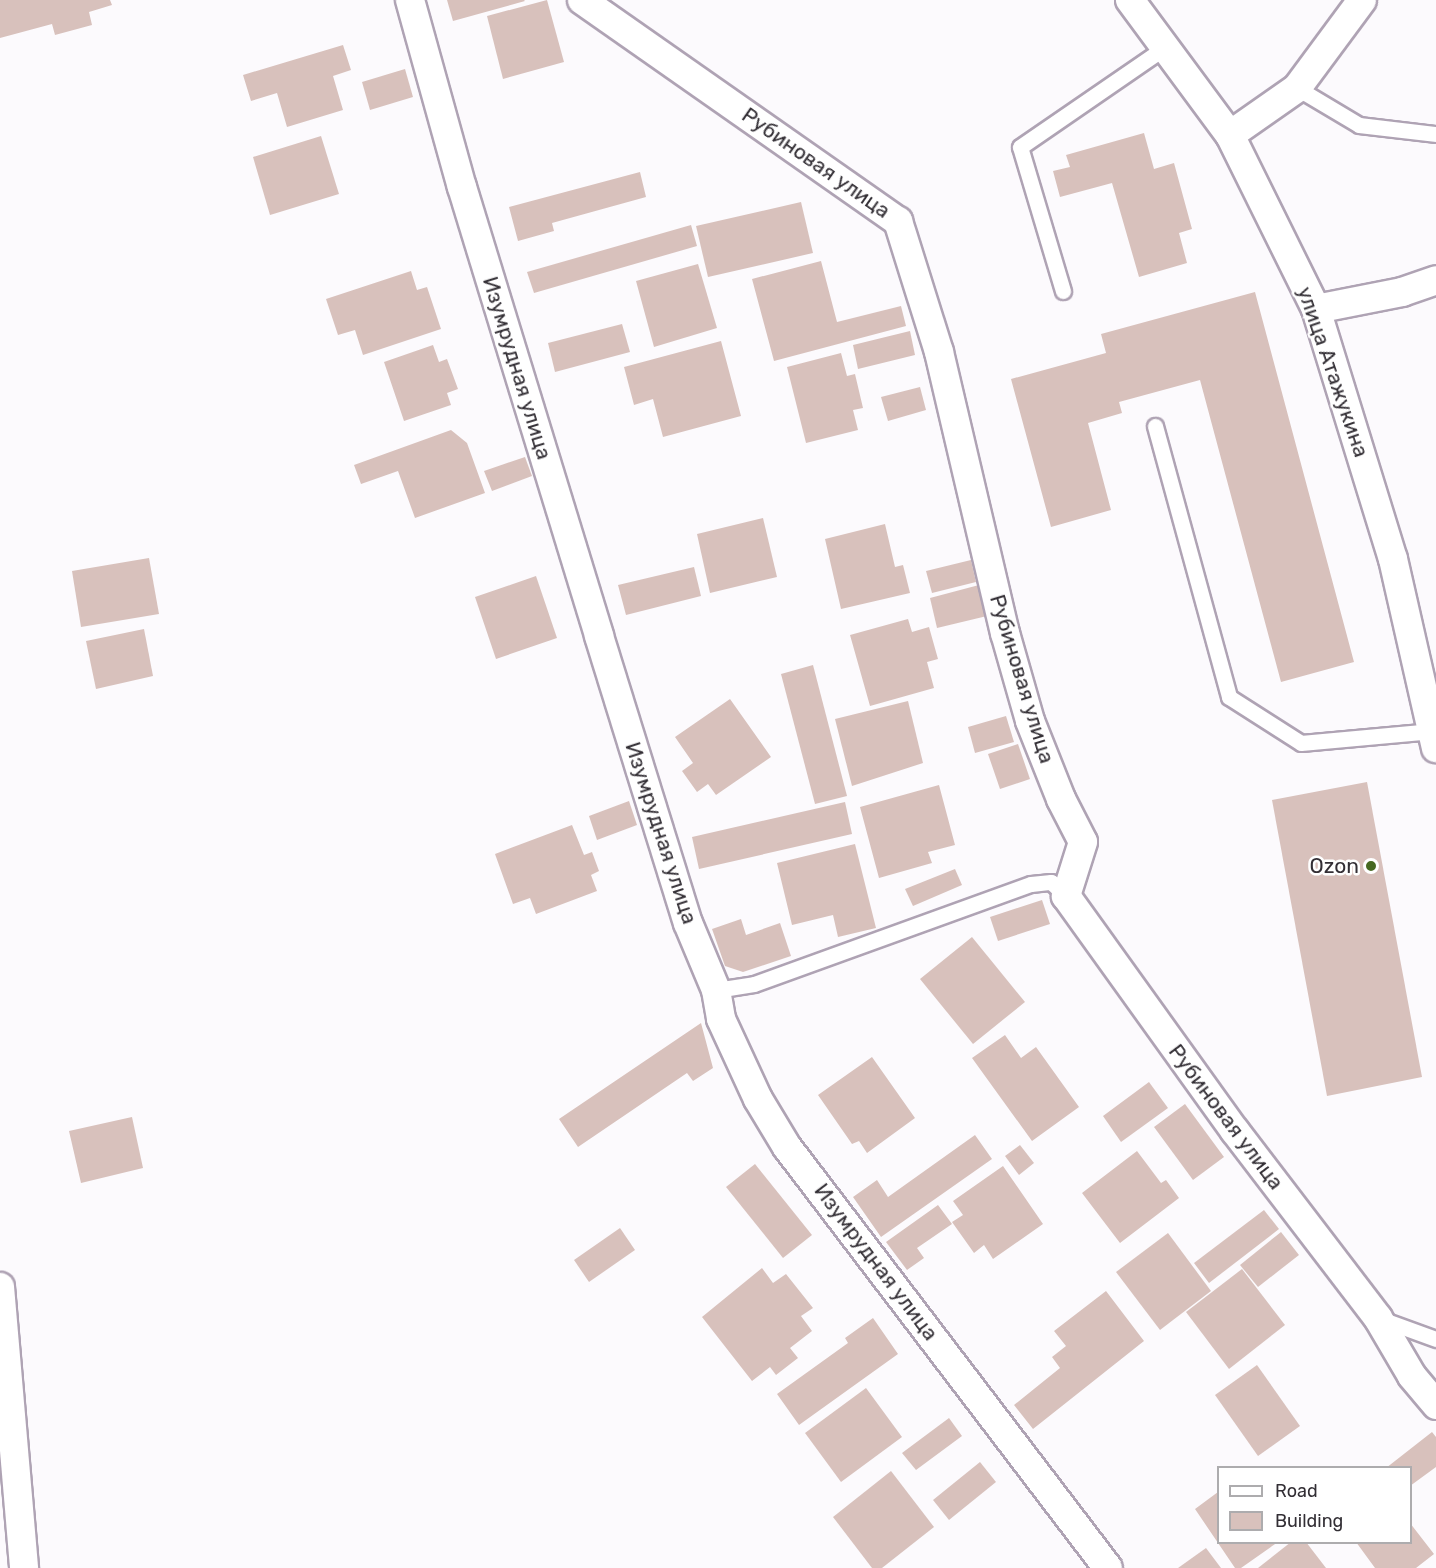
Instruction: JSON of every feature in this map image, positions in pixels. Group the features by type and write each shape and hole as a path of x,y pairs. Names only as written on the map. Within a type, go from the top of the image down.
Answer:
{"street":[{"name":"Изумрудная улица","path":"410,0 462,187 595,625 688,923 716,990 726,1029 758,1099 787,1147 1108,1568"},
{"name":"Рубиновая улица","path":"582,0 898,221 939,352 1005,633 1030,721 1060,799 1083,842 1066,896 1235,1131 1378,1318 1412,1376 1436,1405"},
{"name":"улица Атажукина","path":"1130,0 1167,45 1230,135 1316,309 1393,559 1434,740"},
{"path":"1230,135 1297,88 1362,0"},
{"path":"1316,309 1402,292 1436,280"},
{"path":"0,1287 24,1568"}],"lane":[{"path":"1063,291 1020,147 1167,45"},
{"path":"1297,88 1359,125 1436,134"},
{"path":"1155,426 1229,697 1301,742 1434,740"},
{"path":"716,990 754,984 1031,884 1051,882 1066,896"},
{"path":"1378,1318 1436,1339"}],"building":[{"path":"0,0 110,0 112,5 89,12 92,25 55,35 52,24 0,38"},
{"path":"447,0 524,0 525,1 453,21"},
{"path":"547,0 564,62 503,79 487,16"},
{"path":"343,45 351,70 333,76 343,110 287,127 277,93 251,101 243,75"},
{"path":"405,69 413,97 370,110 362,82"},
{"path":"1144,133 1154,169 1174,163 1192,229 1179,233 1187,263 1139,277 1112,183 1060,197 1053,171 1070,167 1066,155"},
{"path":"321,136 339,194 270,215 253,157"},
{"path":"640,172 646,197 552,223 554,231 518,241 509,207"},
{"path":"801,202 813,253 708,277 696,226"},
{"path":"691,225 697,246 534,293 527,272"},
{"path":"821,261 837,322 901,306 906,326 774,361 752,279"},
{"path":"698,264 717,328 654,347 636,281"},
{"path":"411,271 417,290 427,287 441,329 363,355 355,330 338,335 326,299"},
{"path":"1255,292 1354,662 1281,682 1200,380 1119,402 1122,413 1088,423 1111,510 1051,527 1011,379 1106,353 1101,334"},
{"path":"622,324 630,352 555,372 548,343"},
{"path":"910,331 915,355 858,369 853,345"},
{"path":"721,341 741,416 663,437 653,399 634,405 624,367"},
{"path":"433,345 439,362 447,359 458,389 447,393 451,405 404,421 384,362"},
{"path":"841,353 847,376 855,374 863,408 853,410 858,430 806,443 787,367"},
{"path":"920,387 926,410 888,421 881,397"},
{"path":"451,430 467,443 485,493 415,518 398,471 361,484 354,465"},
{"path":"525,457 532,476 492,491 484,471"},
{"path":"763,518 777,577 710,593 697,534"},
{"path":"885,524 895,567 903,565 910,593 841,609 825,539"},
{"path":"149,558 159,614 81,627 72,571"},
{"path":"971,560 976,582 932,593 926,571"},
{"path":"694,567 701,596 626,615 618,585"},
{"path":"536,576 557,638 496,659 475,597"},
{"path":"979,585 987,616 937,628 930,598"},
{"path":"908,619 912,632 929,627 938,659 927,662 934,688 870,706 850,635"},
{"path":"144,629 153,676 96,689 86,641"},
{"path":"813,665 847,796 815,804 781,674"},
{"path":"730,699 771,757 716,795 708,784 697,792 682,771 693,763 675,737"},
{"path":"908,701 923,763 852,786 835,719"},
{"path":"1006,716 1014,742 975,753 968,727"},
{"path":"1018,744 1030,779 1000,789 988,754"},
{"path":"1367,782 1422,1077 1327,1096 1272,800"},
{"path":"939,785 955,845 928,852 932,863 879,878 860,807"},
{"path":"629,801 637,825 597,840 589,816"},
{"path":"845,802 852,834 699,869 692,837"},
{"path":"572,825 584,855 592,852 599,871 591,875 597,891 536,914 530,898 513,904 495,854"},
{"path":"855,844 876,928 838,937 833,915 792,925 777,863"},
{"path":"955,869 962,885 913,906 905,889"},
{"path":"1042,900 1050,924 998,941 990,917"},
{"path":"741,919 746,935 780,923 791,956 743,972 725,966 712,929"},
{"path":"972,937 1025,1002 973,1044 920,979"},
{"path":"701,1023 713,1068 693,1081 687,1073 578,1147 559,1119"},
{"path":"1005,1035 1021,1058 1036,1047 1079,1107 1032,1141 972,1058"},
{"path":"872,1057 915,1118 867,1153 859,1141 852,1144 818,1095"},
{"path":"1149,1082 1168,1108 1121,1142 1103,1116"},
{"path":"1185,1104 1224,1157 1193,1180 1154,1127"},
{"path":"132,1117 143,1168 81,1183 69,1131"},
{"path":"975,1135 992,1159 881,1237 853,1197 877,1180 888,1197"},
{"path":"1020,1145 1034,1163 1019,1175 1005,1156"},
{"path":"1137,1151 1161,1183 1166,1180 1179,1198 1120,1243 1082,1193"},
{"path":"755,1164 812,1235 783,1258 726,1187"},
{"path":"1003,1166 1043,1224 993,1259 984,1245 974,1253 952,1222 963,1215 953,1201"},
{"path":"938,1205 952,1224 917,1248 924,1258 907,1270 886,1242"},
{"path":"1264,1210 1279,1229 1209,1283 1194,1263"},
{"path":"620,1228 635,1250 589,1282 574,1260"},
{"path":"1281,1232 1299,1255 1258,1287 1240,1265"},
{"path":"1168,1233 1211,1291 1160,1330 1116,1272"},
{"path":"762,1268 773,1283 786,1274 813,1308 801,1316 812,1331 790,1348 798,1358 776,1375 770,1367 752,1381 702,1317"},
{"path":"1242,1269 1285,1325 1229,1369 1186,1312"},
{"path":"1106,1291 1144,1341 1033,1429 1014,1405 1060,1368 1052,1357 1066,1346 1054,1331"},
{"path":"873,1318 898,1354 799,1425 777,1394 848,1343 845,1338"},
{"path":"1257,1365 1300,1426 1258,1456 1215,1395"},
{"path":"866,1388 902,1437 841,1482 805,1433"},
{"path":"949,1418 962,1436 916,1470 902,1453"},
{"path":"1432,1432 1436,1437 1436,1467 1412,1485 1412,1466 1389,1466"},
{"path":"980,1462 996,1482 949,1520 933,1500"},
{"path":"891,1471 934,1527 882,1568 872,1568 833,1517"},
{"path":"1217,1493 1217,1541 1195,1509"},
{"path":"1412,1526 1434,1554 1416,1568 1375,1568 1357,1544 1412,1544"},
{"path":"1219,1544 1275,1544 1241,1568 1235,1568"},
{"path":"1288,1544 1308,1544 1326,1568 1258,1568"},
{"path":"1206,1548 1221,1568 1178,1568"}],"place":[{"name":"Ozon","path":"1371,866"}]}
